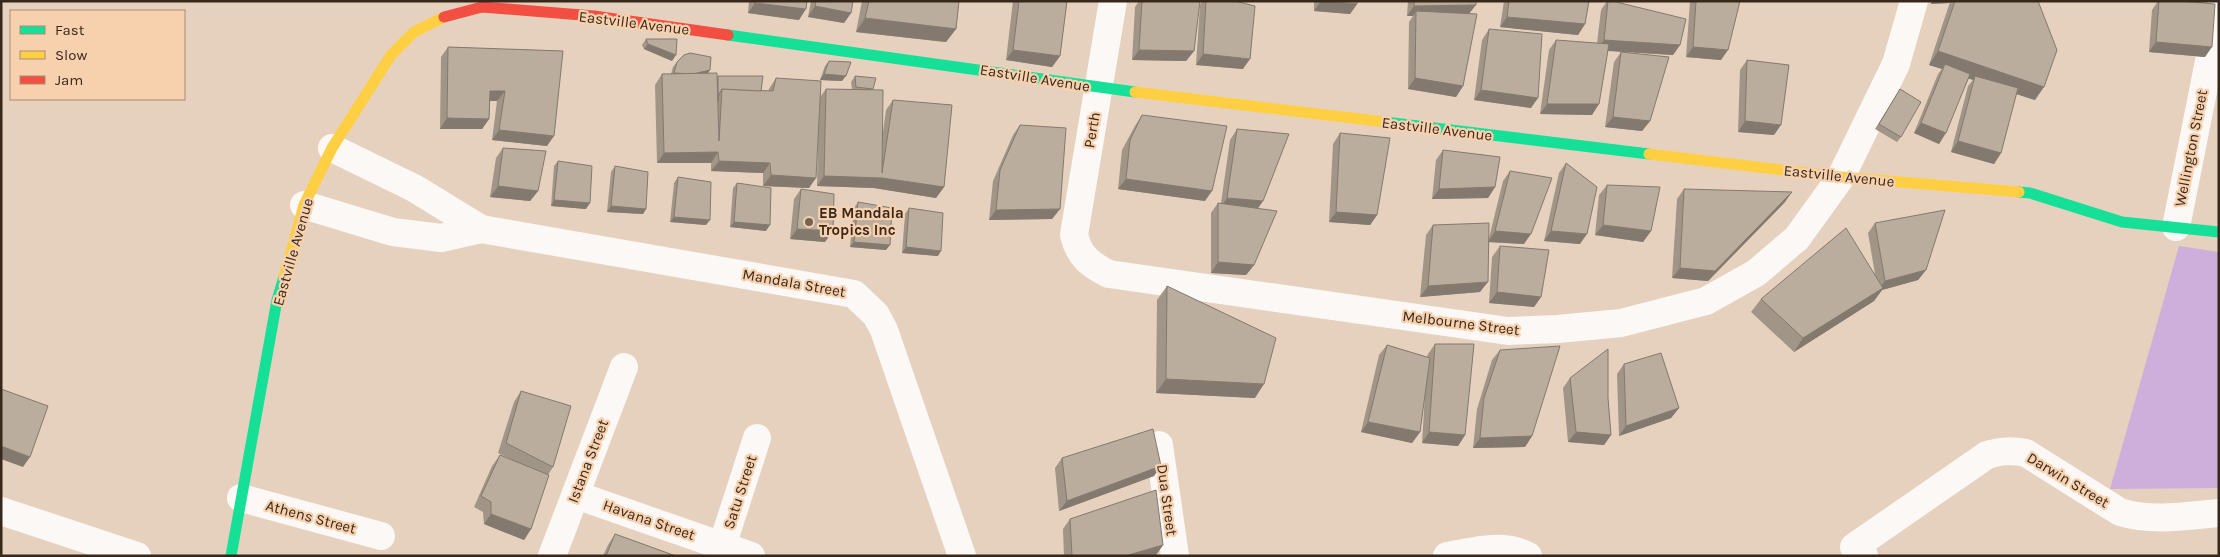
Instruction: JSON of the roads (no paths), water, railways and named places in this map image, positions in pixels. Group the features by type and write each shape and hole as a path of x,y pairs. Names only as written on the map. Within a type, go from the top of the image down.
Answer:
{"street":[{"name":"Perth","path":"1083,258 1074,235 1113,1"},
{"name":"Melbourne Street","path":"1083,258 1093,266 1109,274 1508,331 1558,330 1621,323 1706,301 1756,273 1798,238 1841,177 1896,64 1914,1"},
{"name":"Eastville Avenue","path":"231,556 277,300 304,205 332,148 392,55 414,32 448,15 482,7 596,9 1099,88 1841,177 2030,193 2122,222 2219,232"},
{"name":"Wellington Street","path":"2176,227 2219,11"},
{"path":"332,148 414,188 481,229"},
{"path":"304,205 393,232 441,238 481,229"},
{"name":"Mandala Street","path":"481,229 854,294 876,315 884,330 962,556"},
{"name":"Istana Street","path":"552,556 624,367"},
{"name":"Satu Street","path":"722,546 757,438"},
{"name":"Dua Street","path":"1160,445 1175,556"},
{"name":"Darwin Street","path":"1859,551 1986,455 2001,451 2013,450 2026,453 2120,512 2132,516 2151,518 2219,513"},
{"name":"Havana Street","path":"576,495 751,556"},
{"name":"Athens Street","path":"241,498 381,536"},
{"path":"1,511 137,556"},
{"path":"1447,556 1496,549 1521,553"}],"place":[{"name":"EB Mandala Tropics Inc","path":"809,222"}]}
